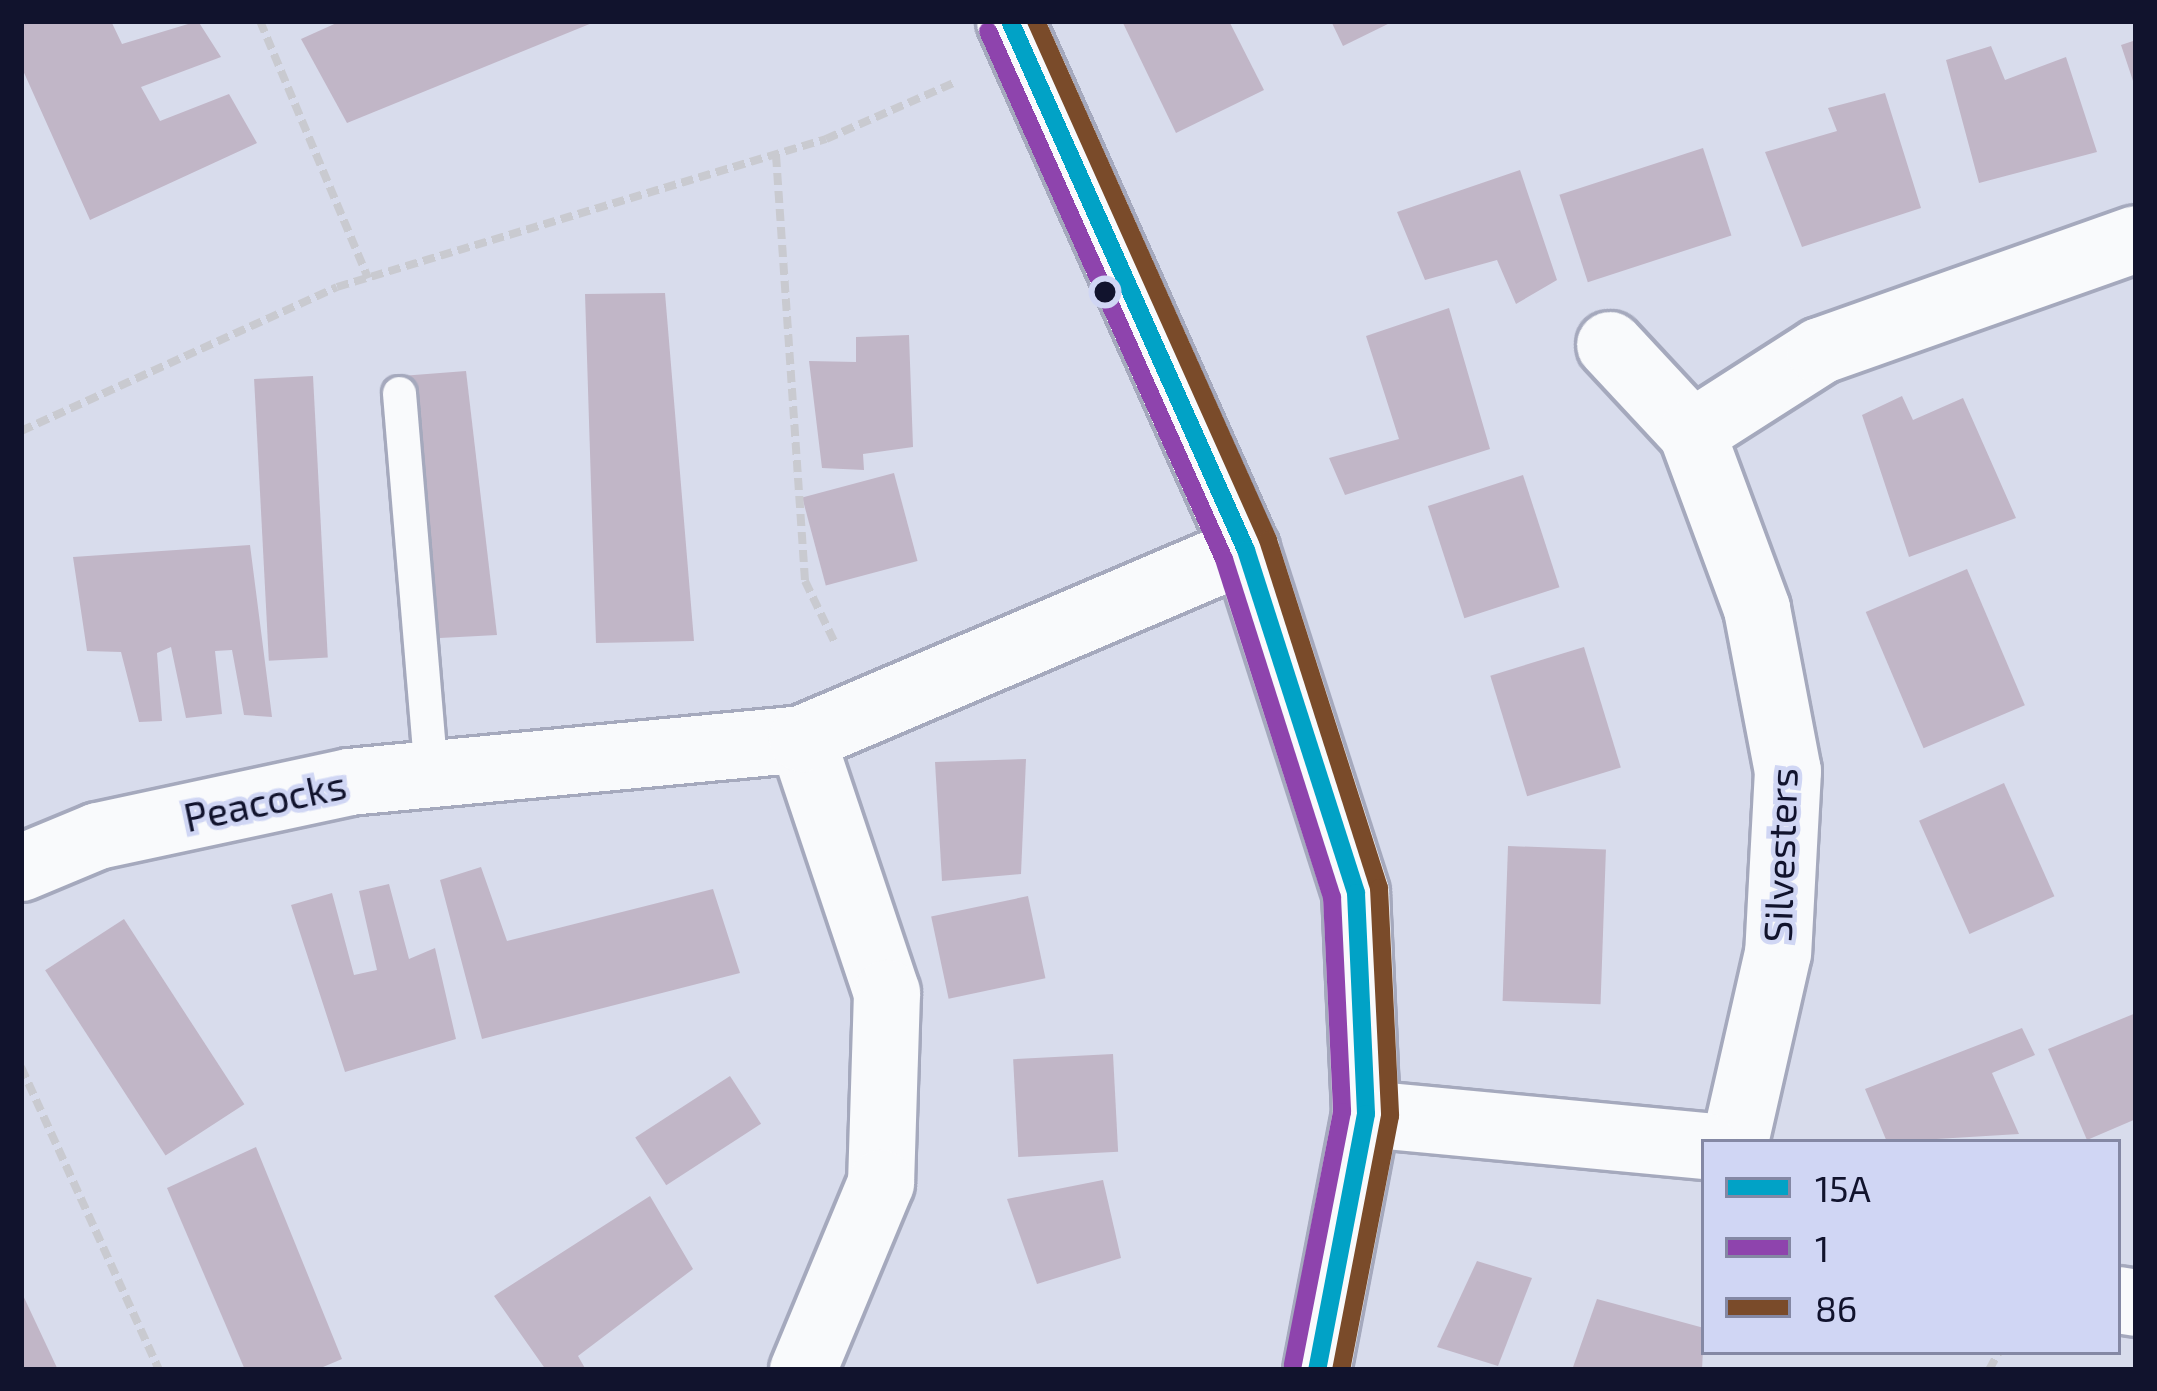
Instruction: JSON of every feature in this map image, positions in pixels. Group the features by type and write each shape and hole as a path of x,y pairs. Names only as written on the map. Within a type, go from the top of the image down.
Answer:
{"street":[{"path":"1018,37 1246,550 1356,893 1366,1114 1317,1370"},
{"path":"1692,433 1820,351 2136,239"},
{"name":"Silvesters","path":"1610,345 1692,433 1757,608 1788,771 1778,953 1736,1139"},
{"name":"Peacocks","path":"21,868 98,836 349,782 802,739 1246,550"},
{"path":"802,739 887,993 881,1183 803,1370"},
{"path":"1366,1114 1701,1146"}],"lane":[{"path":"399,393 431,774"}],"path":[{"path":"260,21 368,278"},
{"path":"21,431 368,278 776,154 1018,37"},
{"path":"776,154 805,581 868,712"},
{"path":"21,1067 159,1370"}],"building":[{"path":"21,21 111,21 122,44 198,21 221,57 141,87 160,121 229,94 257,143 90,220 21,66"},
{"path":"341,21 597,21 347,123 301,39"},
{"path":"1122,21 1229,21 1264,90 1176,133"},
{"path":"1331,21 1394,21 1343,46"},
{"path":"2136,40 2136,87 2135,87 2121,45"},
{"path":"1991,46 2005,80 2066,57 2097,152 1979,183 1946,60"},
{"path":"1885,93 1921,208 1802,247 1765,152 1837,131 1828,108"},
{"path":"1703,148 1731,235 1588,282 1559,195"},
{"path":"1520,170 1557,280 1516,304 1497,260 1425,280 1397,212"},
{"path":"665,293 694,641 596,643 585,294"},
{"path":"1449,308 1490,449 1345,495 1329,458 1399,439 1366,336"},
{"path":"909,335 913,447 863,454 864,470 822,468 809,361 856,362 856,337"},
{"path":"466,371 497,635 421,639 401,376"},
{"path":"313,376 328,658 269,661 254,379"},
{"path":"1902,396 1913,420 1963,398 2016,518 1909,557 1862,415"},
{"path":"894,473 918,561 826,585 802,498"},
{"path":"1523,475 1559,587 1464,618 1428,506"},
{"path":"250,545 272,717 244,715 232,650 215,651 222,714 186,718 171,647 157,653 162,721 139,722 121,652 87,651 73,557"},
{"path":"1967,569 2025,705 1924,748 1866,612"},
{"path":"1584,647 1621,767 1527,796 1490,676"},
{"path":"1026,759 1021,874 942,881 935,762"},
{"path":"2004,783 2054,896 1969,934 1919,821"},
{"path":"1508,846 1606,849 1601,1004 1503,1001"},
{"path":"481,867 507,941 713,889 740,973 482,1039 440,880"},
{"path":"389,884 409,959 435,948 456,1039 345,1072 291,905 332,893 354,975 377,970 359,891"},
{"path":"1028,896 1045,978 949,999 931,917"},
{"path":"124,919 244,1104 166,1156 45,970"},
{"path":"2136,1013 2136,1119 2087,1139 2048,1049"},
{"path":"2022,1028 2035,1055 1992,1073 2019,1134 1886,1139 1865,1089"},
{"path":"1113,1054 1118,1152 1018,1157 1013,1059"},
{"path":"730,1076 761,1124 666,1185 635,1138"},
{"path":"256,1147 342,1359 316,1370 245,1370 167,1188"},
{"path":"1103,1180 1121,1258 1037,1284 1007,1199"},
{"path":"650,1196 693,1269 578,1356 586,1370 546,1370 494,1296"},
{"path":"1477,1261 1532,1278 1498,1366 1437,1347"},
{"path":"21,1291 58,1370 21,1370"},
{"path":"1597,1299 1701,1327 1702,1370 1572,1370"}],"transit line":[{"name":"15A","path":"1010,21 1246,550 1356,893 1366,1114 1317,1370"},
{"name":"86","path":"1036,21 1268,540 1379,888 1390,1116 1341,1370"},
{"name":"1","path":"988,31 1224,559 1332,897 1342,1112 1293,1365"}]}
